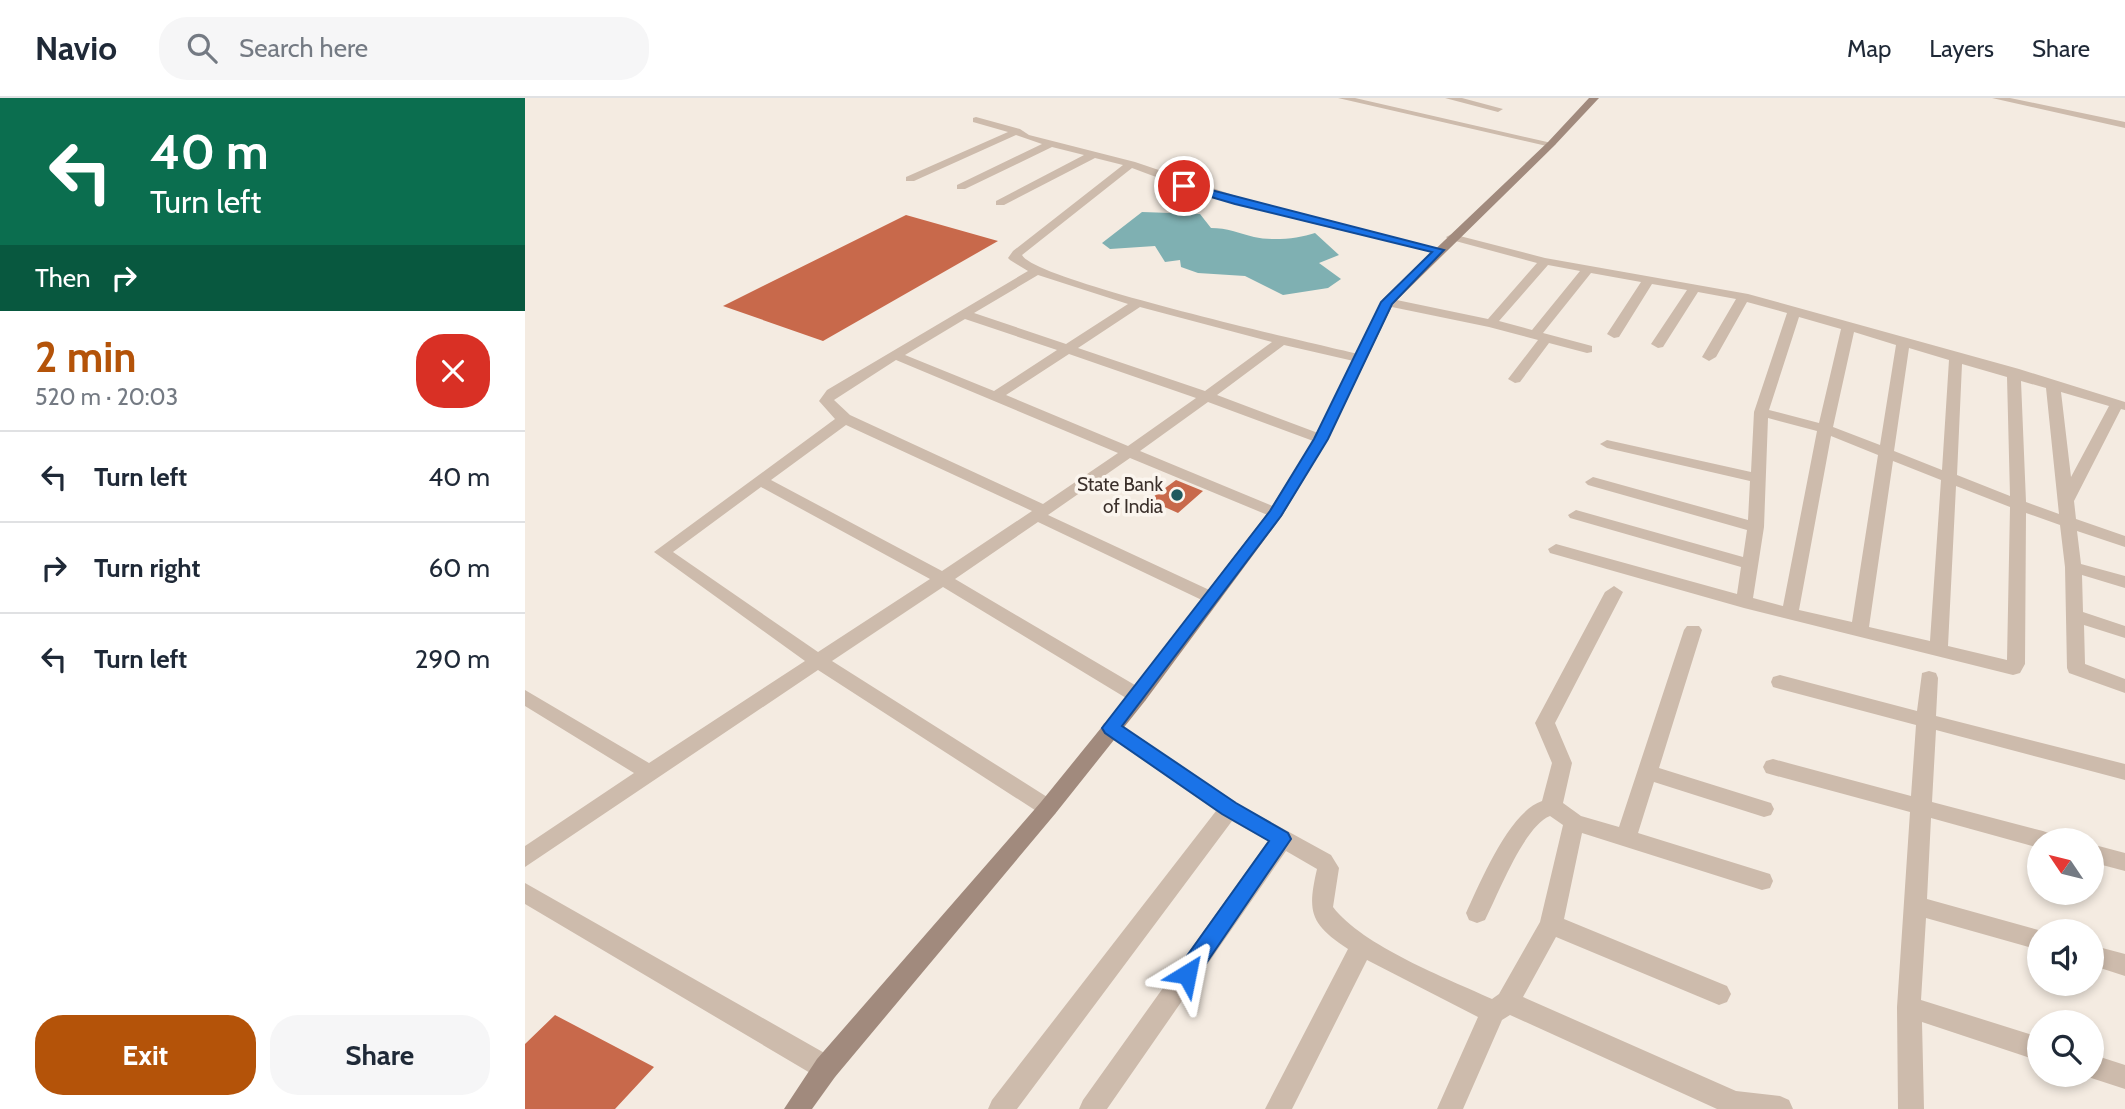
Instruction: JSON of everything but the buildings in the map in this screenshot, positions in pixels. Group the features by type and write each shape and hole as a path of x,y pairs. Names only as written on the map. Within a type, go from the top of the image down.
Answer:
{"street":[{"path":"1343,98 1551,144"},
{"path":"1450,98 1501,106 1474,128"},
{"path":"797,1109 826,1068 1048,808 1138,696 1276,513 1321,439 1387,302 1551,144 1594,98"},
{"path":"1997,98 2125,125"},
{"path":"976,120 1017,131 1026,137 1131,164 1184,186 1239,202 1439,250"},
{"path":"910,179 1017,131"},
{"path":"961,187 1052,143"},
{"path":"1000,203 1094,154"},
{"path":"1131,164 1017,253 1014,258 1017,262 1037,271 1140,302 1281,341 1358,358"},
{"path":"1452,237 1545,261 1744,298 2014,372 2121,405 2066,502"},
{"path":"1491,323 1545,261"},
{"path":"1515,379 1541,336 1588,269"},
{"path":"1037,271 895,355 827,397 826,401 844,418 1212,598"},
{"path":"1614,334 1648,281"},
{"path":"1658,344 1695,289"},
{"path":"1709,357 1744,298"},
{"path":"995,396 1140,302"},
{"path":"1387,302 1491,323 1587,349"},
{"path":"1744,602 1756,527 1761,412 1794,312"},
{"path":"964,314 1208,397 1321,439"},
{"path":"1790,613 1825,429 1848,328"},
{"path":"525,858 648,772 1134,452 1281,341"},
{"path":"1860,630 1903,341"},
{"path":"895,355 954,382 1134,452 1276,513"},
{"path":"1939,649 1956,356"},
{"path":"1556,549 1744,602 2008,668 2016,664 2018,505 2014,372"},
{"path":"2053,384 2073,567 2076,668 2125,685"},
{"path":"1761,412 1825,429 2018,505 2125,542"},
{"path":"844,418 662,552 818,661 1048,808"},
{"path":"1607,444 1760,479"},
{"path":"760,480 941,578 1138,696"},
{"path":"1593,482 1756,527"},
{"path":"1576,515 1750,564"},
{"path":"2073,567 2125,582"},
{"path":"1554,808 1552,801 1562,763 1545,723 1614,592"},
{"path":"2073,615 2125,632"},
{"path":"1626,838 1693,630"},
{"path":"1910,1109 1909,1007 1929,678"},
{"path":"1780,682 2125,772"},
{"path":"525,697 648,772"},
{"path":"1111,728 1229,809 1327,865 1321,902 1323,913 1361,946 1735,1107 1780,1109"},
{"path":"1773,767 2027,836"},
{"path":"1647,772 1764,809"},
{"path":"1477,913 1523,830 1536,814 1545,808 1554,808 1574,822 1762,881"},
{"path":"1001,1109 1229,809"},
{"path":"1450,1109 1500,1007 1551,925 1574,822"},
{"path":"1092,1109 1282,839"},
{"path":"2104,856 2125,862"},
{"path":"525,893 826,1068"},
{"path":"1915,905 2027,937"},
{"path":"1551,925 1719,994"},
{"path":"1278,1109 1361,946"},
{"path":"2104,959 2125,965"},
{"path":"1909,1007 2027,1045"},
{"path":"2104,1070 2125,1077"}],"water":[{"path":"1142,212 1200,214 1211,228 1261,238 1285,239 1315,233 1339,255 1319,263 1341,279 1328,288 1283,295 1245,276 1198,273 1181,267 1180,260 1165,262 1155,246 1110,249 1102,243"}],"place":[{"name":"State Bank of India","path":"1177,495"}],"route":[{"path":"1184,186 1239,202 1439,250 1387,302 1321,439 1276,513 1111,728 1229,809 1282,839 1187,974"}]}
